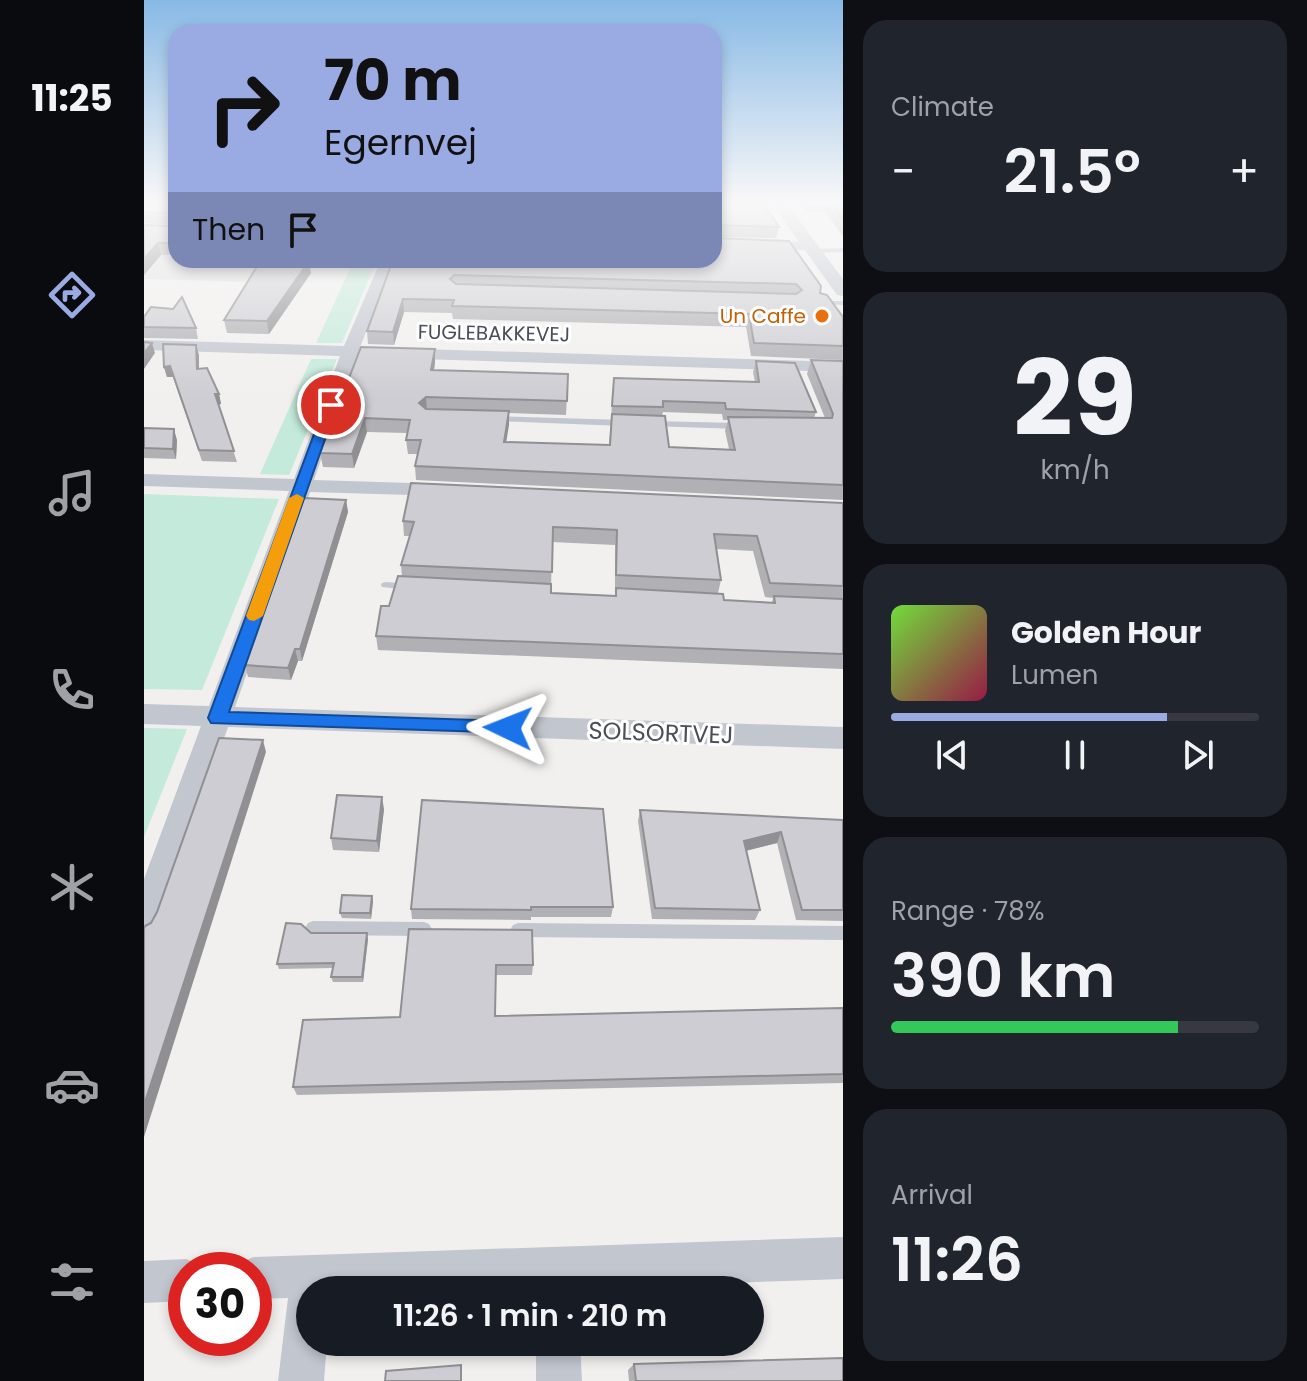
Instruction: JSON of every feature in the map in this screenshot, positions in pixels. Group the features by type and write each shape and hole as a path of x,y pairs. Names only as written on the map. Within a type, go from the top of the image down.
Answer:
{"street":[{"path":"144,922 350,351 384,268"},
{"path":"827,268 843,291"},
{"name":"FUGLEBAKKEVEJ","path":"144,345 798,371 843,367"},
{"path":"144,480 472,492"},
{"name":"SOLSORTVEJ","path":"144,714 843,738"},
{"path":"607,1276 843,1258"},
{"path":"144,1282 168,1281"},
{"path":"272,1281 296,1285"},
{"path":"301,1381 304,1356"},
{"path":"558,1356 559,1381"}],"lane":[{"path":"820,302 843,303"},
{"path":"490,419 758,427"},
{"path":"386,585 417,587"},
{"path":"313,928 438,930"},
{"path":"500,930 843,933"}],"shaded area":[{"path":"144,268 264,268 256,282 144,279"}],"green space":[{"path":"350,268 373,268 342,343 316,343"},
{"path":"311,359 337,359 289,475 260,474"},
{"path":"144,494 279,499 202,690 144,689"},
{"path":"144,728 187,729 144,837"}],"building":[{"path":"256,268 304,268 267,321 224,320"},
{"path":"390,268 809,268 821,286 820,293 827,295 843,317 843,346 754,343 749,314 452,306 454,300 403,299 393,332 367,331","holes":["454,275 796,284 802,290 796,294 456,284 450,279"]},
{"path":"182,297 196,328 144,327 144,317 151,307 173,309"},
{"path":"144,342 152,343 144,353"},
{"path":"163,344 196,345 197,369 207,368 219,394 215,394 234,451 199,450 170,366 164,367"},
{"path":"361,347 435,349 431,370 568,374 567,401 426,397 419,403 426,409 509,411 504,442 610,445 612,414 665,416 669,447 735,450 728,417 832,418 811,360 843,361 843,485 415,466 421,440 406,440 410,420 365,418 352,454 320,453"},
{"path":"756,361 795,363 816,412 726,409 725,403 663,401 663,407 612,406 614,378 759,382"},
{"path":"144,428 174,429 173,449 144,448"},
{"path":"411,483 843,503 843,586 770,583 757,536 714,534 721,580 616,575 617,530 580,528 553,527 552,572 401,565 414,522 403,521"},
{"path":"304,498 346,500 300,649 295,649 288,668 245,665"},
{"path":"398,576 551,584 551,593 616,596 616,588 723,594 724,600 775,603 774,596 843,599 843,654 376,636 381,606 389,606"},
{"path":"219,738 263,740 144,1105 144,929 157,912"},
{"path":"337,795 382,797 377,841 331,838"},
{"path":"422,800 603,809 613,907 411,909"},
{"path":"640,810 843,820 843,910 802,910 781,832 744,841 760,910 655,908"},
{"path":"342,895 372,896 370,913 340,913"},
{"path":"286,923 301,924 311,933 367,933 362,977 331,977 334,963 277,964"},
{"path":"409,929 532,930 533,965 496,965 495,1016 843,1008 843,1074 293,1087 303,1020 400,1017"},
{"path":"843,1358 843,1381 636,1381 634,1364"},
{"path":"461,1365 461,1381 385,1381 386,1371"}],"slow traffic":[{"path":"254,616 297,498"}],"place":[{"name":"Un Caffe","path":"822,316"}],"route":[{"path":"331,405 218,718 508,728"}]}
